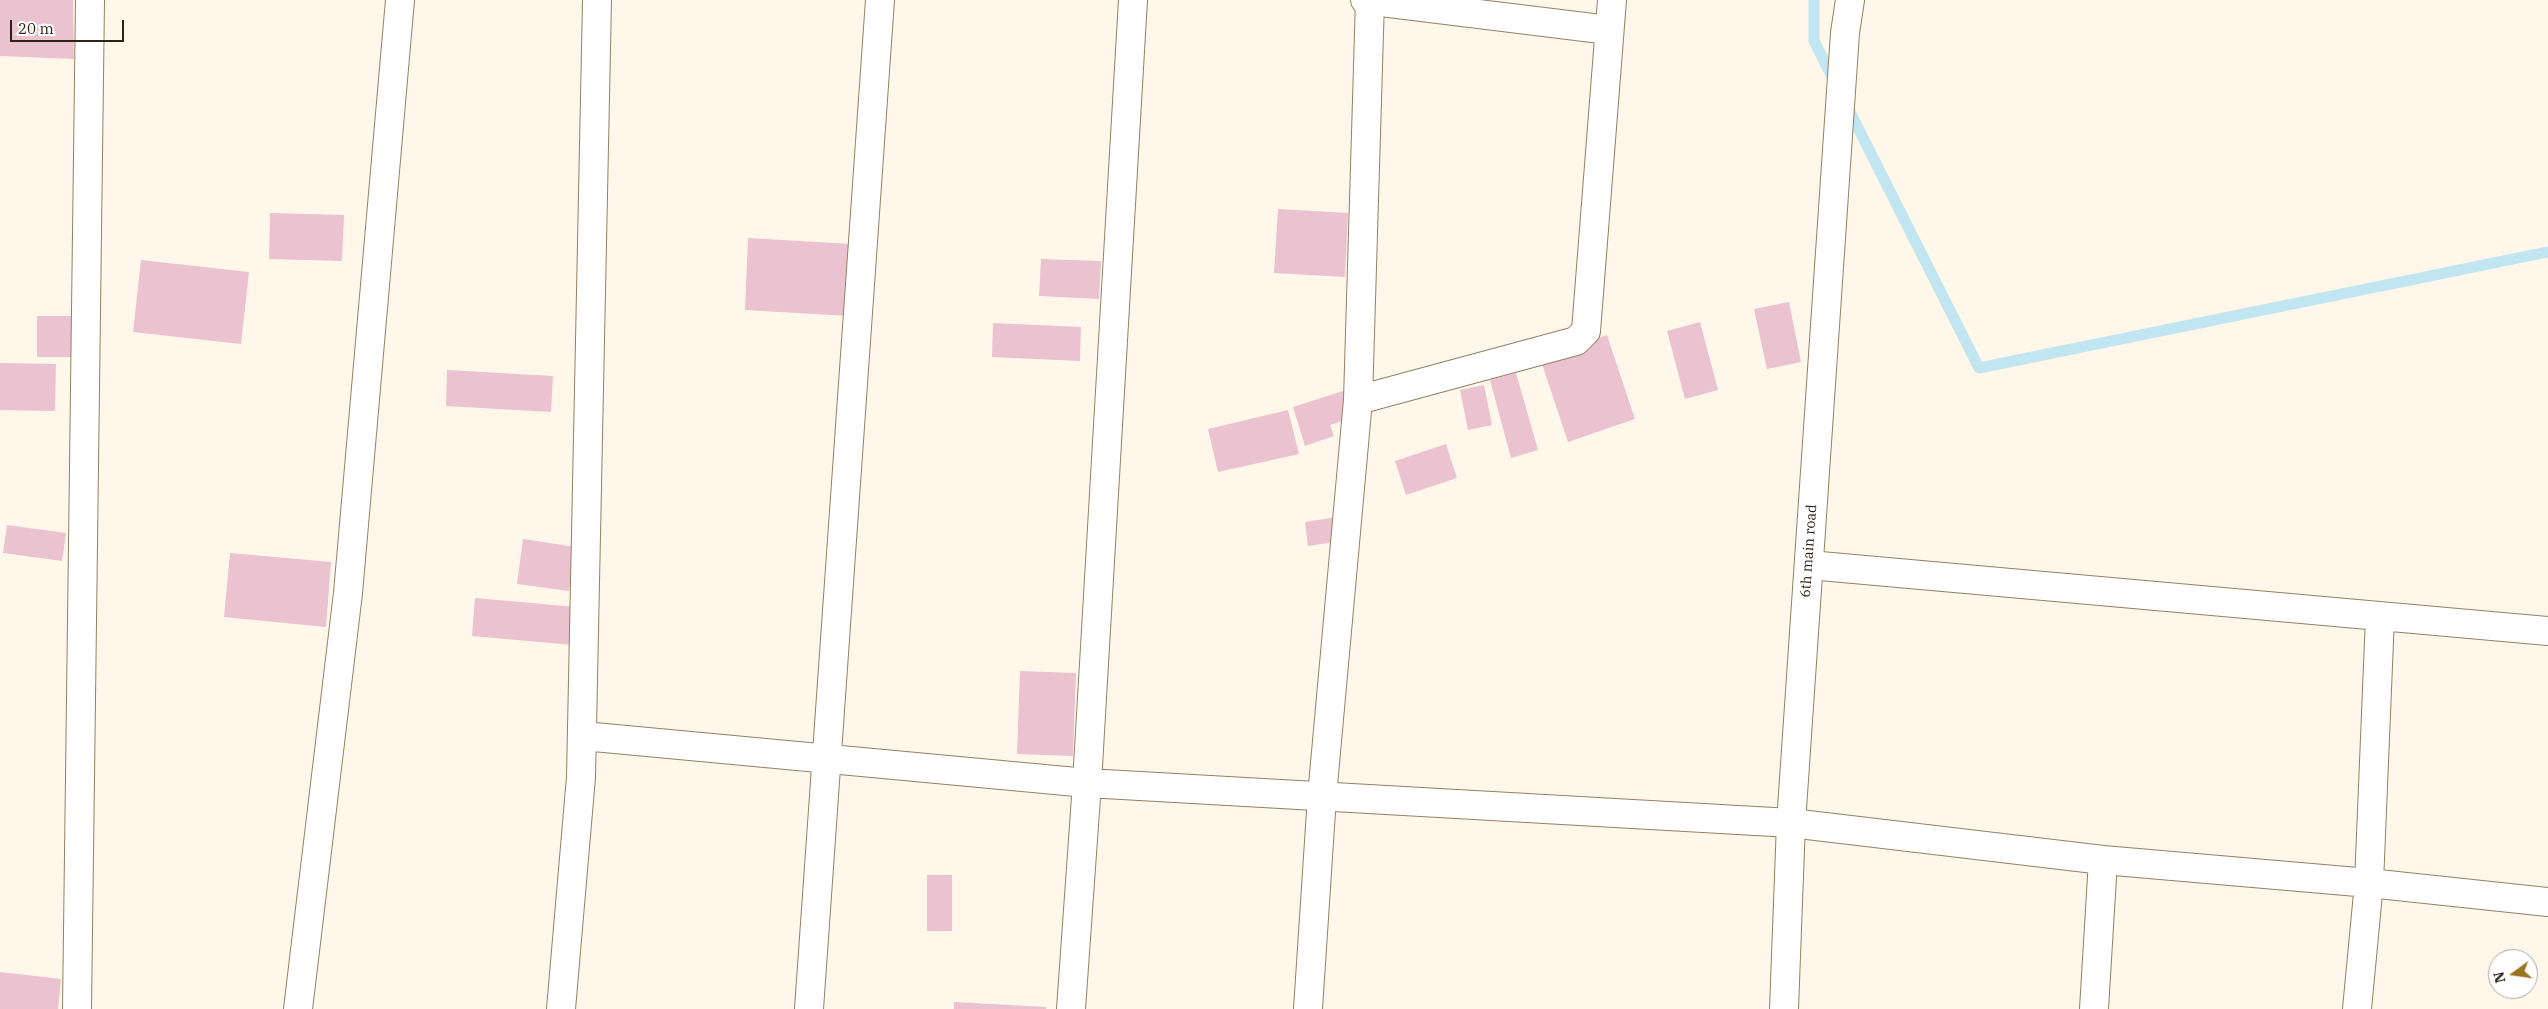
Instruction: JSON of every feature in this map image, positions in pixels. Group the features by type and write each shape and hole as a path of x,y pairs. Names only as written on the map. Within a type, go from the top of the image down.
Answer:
{"street":[{"path":"77,1009 90,0"},
{"path":"298,1009 348,593 400,0"},
{"path":"561,1009 579,806 583,736 597,0"},
{"path":"809,1009 880,0"},
{"path":"1071,1009 1087,783 1133,0"},
{"path":"1365,0 1609,30"},
{"path":"1308,1009 1322,796 1358,400 1370,0"},
{"path":"1358,400 1576,341 1586,331 1612,0"},
{"name":"6th main road","path":"1784,1009 1790,823 1845,33 1850,0"},
{"path":"1809,565 2548,631"},
{"path":"2357,1009 2369,884 2380,617"},
{"path":"583,736 1087,783 1790,823 2102,860 2548,902"},
{"path":"2094,1009 2102,860"}],"building":[{"path":"0,0 73,0 74,59 0,56"},
{"path":"1278,209 1348,213 1345,277 1274,273"},
{"path":"270,213 344,215 342,261 269,259"},
{"path":"748,238 852,244 849,316 745,310"},
{"path":"1041,259 1101,261 1099,299 1039,296"},
{"path":"141,260 249,272 241,344 133,332"},
{"path":"1789,302 1801,362 1767,369 1754,309"},
{"path":"37,316 84,316 84,357 37,357"},
{"path":"1700,322 1718,390 1685,399 1667,331"},
{"path":"993,323 1081,327 1080,361 992,357"},
{"path":"1607,335 1635,419 1568,442 1540,358"},
{"path":"0,363 56,364 55,411 0,410"},
{"path":"447,370 553,376 551,412 446,406"},
{"path":"1516,373 1538,450 1511,458 1490,380"},
{"path":"1484,385 1492,425 1468,430 1460,390"},
{"path":"1346,390 1354,417 1330,425 1334,436 1305,446 1293,407"},
{"path":"1288,410 1299,454 1218,472 1208,429"},
{"path":"1446,444 1457,478 1406,495 1395,461"},
{"path":"1337,517 1341,541 1308,546 1305,522"},
{"path":"7,525 66,533 62,561 3,553"},
{"path":"523,539 576,547 569,591 517,584"},
{"path":"230,553 331,562 326,627 224,617"},
{"path":"475,598 576,607 573,645 472,636"},
{"path":"1020,671 1076,673 1073,756 1017,754"},
{"path":"927,875 952,875 952,931 927,931"},
{"path":"0,972 61,979 58,1009 0,1009"},
{"path":"954,1002 1046,1007 1046,1009 954,1009"}],"waterway":[{"path":"1814,0 1814,41 1835,83"},
{"path":"1847,106 1979,368 2548,252"}]}
